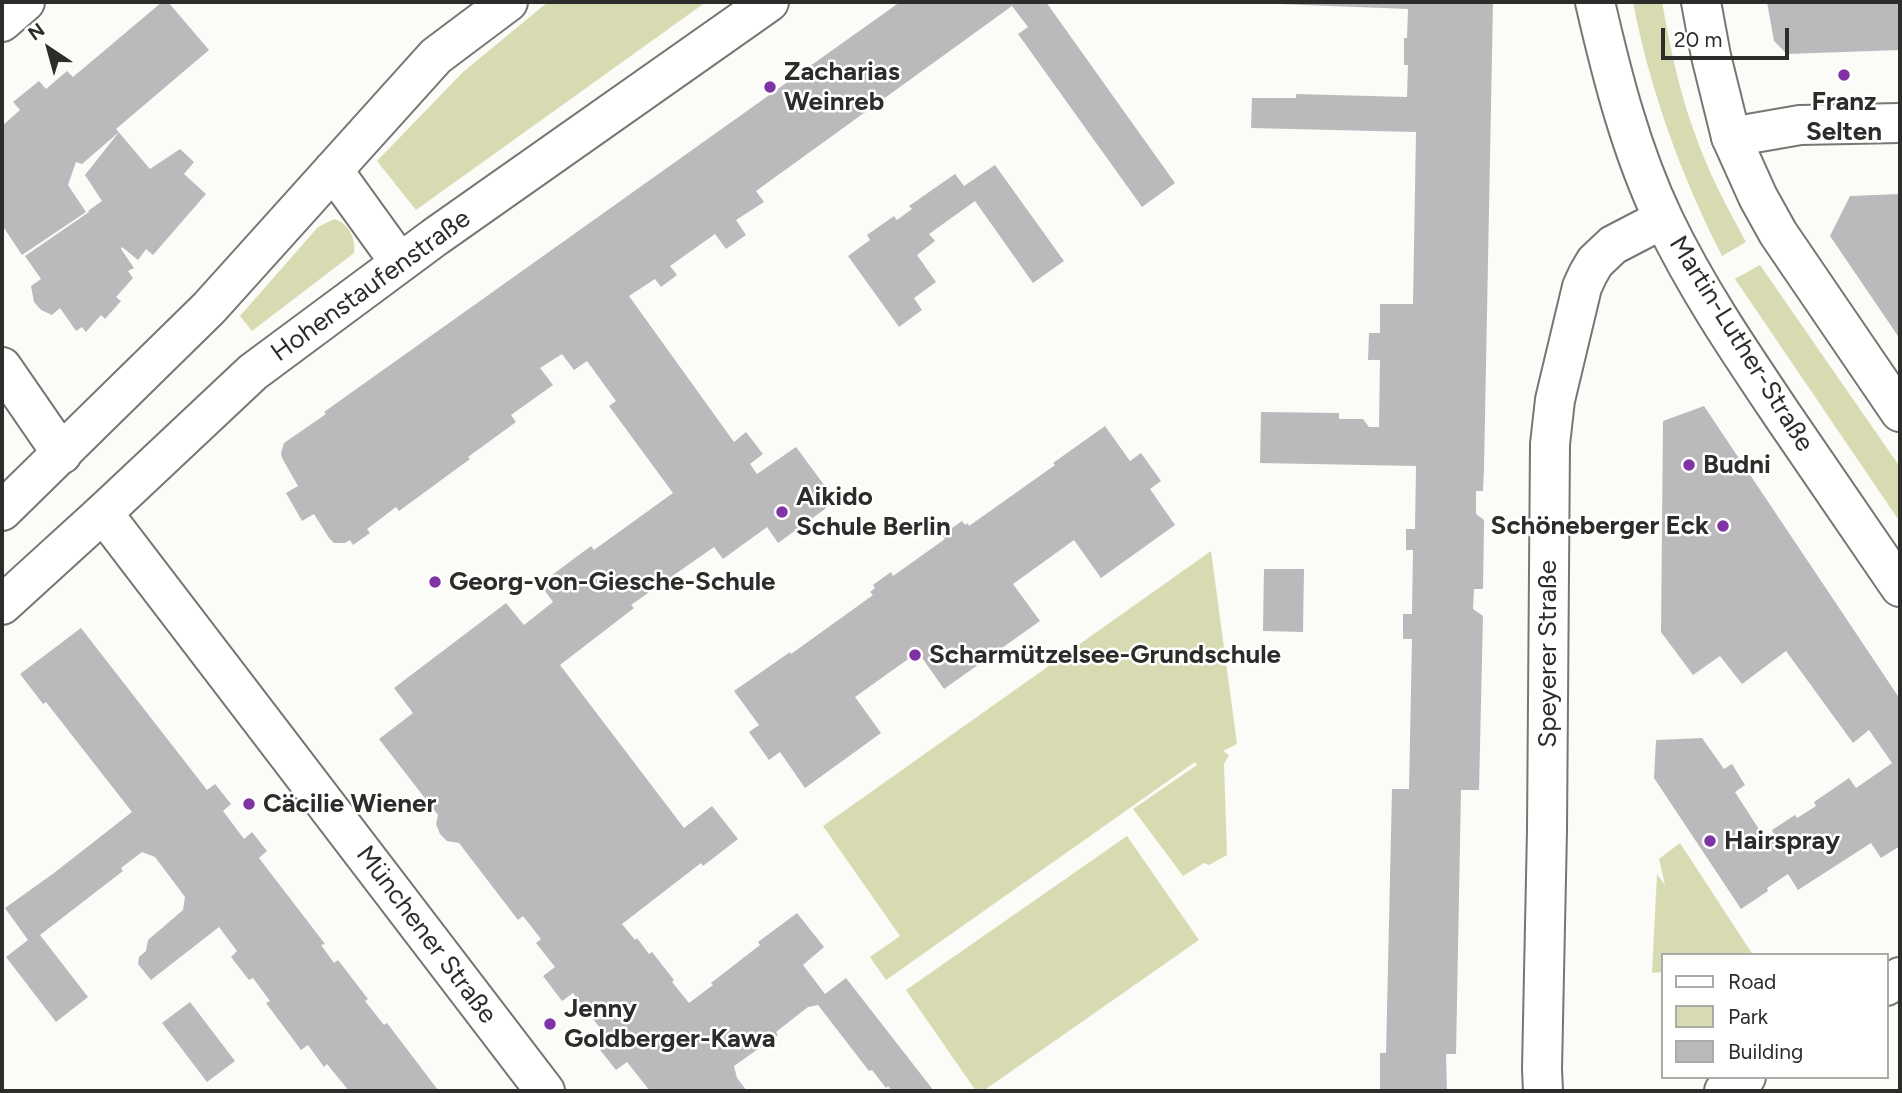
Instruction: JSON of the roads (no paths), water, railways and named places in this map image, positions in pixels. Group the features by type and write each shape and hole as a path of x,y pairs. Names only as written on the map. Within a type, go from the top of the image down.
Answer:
{"main road":[{"path":"2,22 25,2"},
{"path":"2,512 209,308 436,57 508,2"},
{"name":"Hohenstaufenstraße","path":"2,605 253,372 400,263 769,2"},
{"name":"Martin-Luther-Straße","path":"1595,2 1621,102 1643,171 1681,254 1717,317 1900,587"},
{"path":"1701,2 1731,137 1758,197 1778,233 1900,412"},
{"path":"1731,137 1800,125 1900,123"},
{"path":"333,170 400,263"},
{"name":"Speyerer Straße","path":"1543,1091 1550,444 1555,400 1582,287 1595,262 1613,245 1663,219"},
{"path":"2,367 62,454"},
{"name":"Münchener Straße","path":"103,513 545,1091"},
{"path":"1724,1091 1742,1079"}],"place":[{"name":"Franz Selten","path":"1844,75"},
{"name":"Zacharias Weinreb","path":"770,87"},
{"name":"Budni","path":"1689,465"},
{"name":"Aikido Schule Berlin","path":"782,512"},
{"name":"Schöneberger Eck","path":"1723,526"},
{"name":"Georg-von-Giesche-Schule","path":"435,582"},
{"name":"Scharmützelsee-Grundschule","path":"915,655"},
{"name":"Cäcilie Wiener","path":"249,804"},
{"name":"Hairspray","path":"1710,841"},
{"name":"Jenny Goldberger-Kawa","path":"550,1024"}]}
